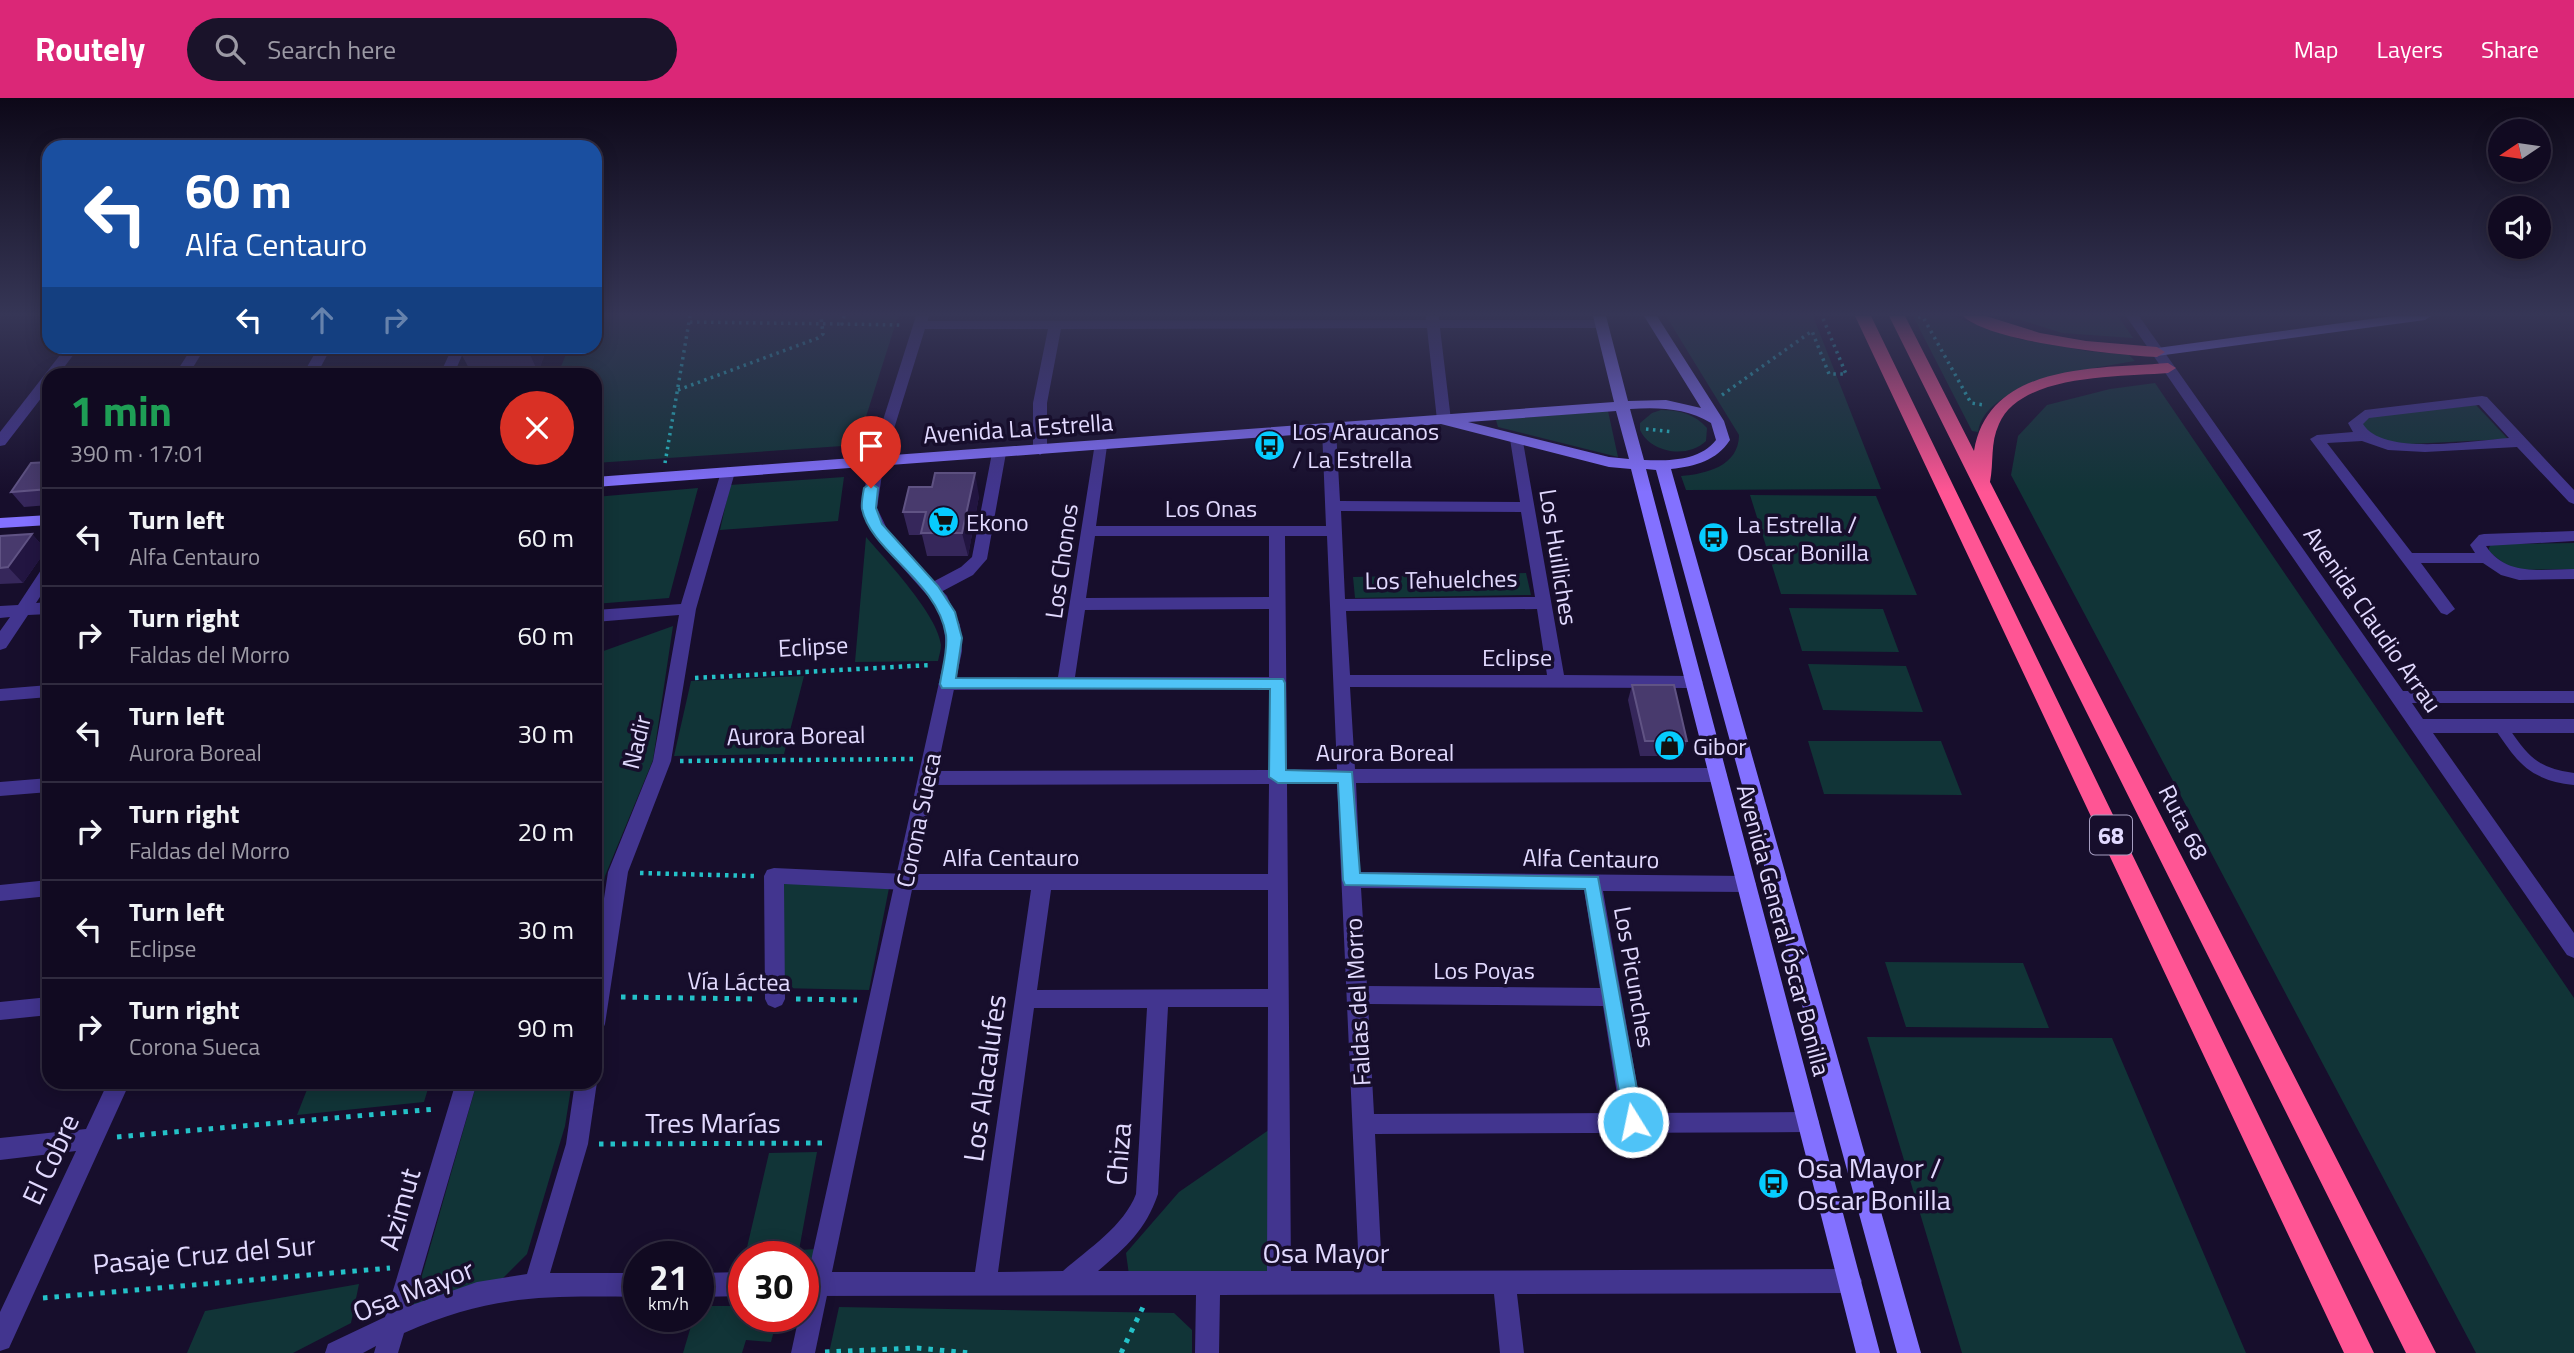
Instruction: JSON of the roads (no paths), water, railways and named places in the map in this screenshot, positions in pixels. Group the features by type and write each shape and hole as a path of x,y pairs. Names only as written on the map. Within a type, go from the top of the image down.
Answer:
{"highway":[{"name":"68","path":"1892,375 2359,1353"},
{"name":"Ruta 68","path":"1927,375 2421,1353"},
{"path":"1983,485 1984,447 1990,426 1999,409 2015,397 2043,384 2101,375"}],"main road":[{"name":"Avenida General Óscar Bonilla","path":"1614,375 1868,1353"},
{"path":"1686,375 1717,421"},
{"name":"Avenida La Estrella","path":"602,481 1622,405 1681,405 1717,421 1723,435 1718,449 1703,458 1638,466 1609,462 1444,420"},
{"name":"Avenida General Óscar Bonilla","path":"1662,464 1909,1353"},
{"path":"0,523 42,520"}],"street":[{"name":"Corona Sueca","path":"819,1251 848,1143 950,674 954,638 952,625 941,600 883,536 871,518 869,502 877,461 905,375"},
{"path":"1040,450 1040,403 1045,375"},
{"path":"1439,375 1444,420"},
{"name":"Avenida Claudio Arrau","path":"2173,375 2574,949"},
{"path":"0,442 42,388"},
{"path":"2365,436 2356,423 2365,414 2482,400 2574,499"},
{"name":"Faldas del Morro","path":"1329,429 1371,1282"},
{"path":"2447,610 2317,439 2365,436 2382,444 2412,447 2521,442"},
{"name":"Los Huilliches","path":"1517,439 1557,682"},
{"name":"Los Chonos","path":"1066,684 1100,446"},
{"path":"933,589 967,571 979,559 999,453"},
{"name":"Nadir","path":"602,977 618,872 662,761 688,609 728,472"},
{"path":"1333,506 1528,507"},
{"name":"Los Onas","path":"1088,531 1334,531"},
{"path":"1277,531 1279,1282"},
{"path":"2574,536 2484,539 2478,545 2485,558 2497,569 2514,575 2574,574"},
{"path":"2407,558 2485,558"},
{"path":"0,644 42,582"},
{"path":"1077,604 1277,603"},
{"name":"Los Tehuelches","path":"1338,605 1544,603"},
{"path":"0,612 42,609"},
{"path":"602,619 688,609"},
{"path":"950,674 1066,684 1277,683"},
{"name":"Eclipse","path":"1341,681 1693,682"},
{"path":"0,695 42,692"},
{"path":"2398,697 2574,697"},
{"path":"2418,726 2574,726"},
{"name":"Aurora Boreal","path":"929,768 1278,777 1718,775"},
{"path":"0,789 42,786"},
{"name":"Alfa Centauro","path":"775,999 774,876 905,882 1278,882"},
{"name":"Alfa Centauro","path":"1351,880 1746,884"},
{"name":"Los Alacalufes","path":"985,1283 1042,882"},
{"name":"Los Picunches","path":"1592,882 1633,1122"},
{"path":"0,892 42,889"},
{"name":"Los Poyas","path":"1357,995 1612,997"},
{"name":"Chiza","path":"1068,1283 1119,1237 1140,1213 1147,1194 1158,998"},
{"path":"1026,999 1278,998"},
{"path":"0,1011 42,1007"},
{"name":"El Cobre","path":"0,1339 9,1301 116,1089"},
{"name":"Azimut","path":"386,1353 414,1266 464,1089"},
{"path":"535,1285 577,1144 585,1089"},
{"path":"1363,1124 1808,1122"},
{"path":"0,1149 92,1139"},
{"name":"Osa Mayor","path":"819,1284 1850,1281"},
{"path":"1504,1282 1512,1353"},
{"path":"1207,1353 1208,1283"},
{"name":"Osa Mayor","path":"337,1353 394,1325 459,1300 496,1290 535,1285 623,1285"},
{"name":"Corona Sueca","path":"803,1353 805,1332"}],"lane":[{"path":"2500,726 2532,768 2554,779 2574,779"}],"place":[{"name":"Los Araucanos / La Estrella","path":"1269,445"},
{"name":"Ekono","path":"943,522"},
{"name":"La Estrella / Oscar Bonilla","path":"1714,538"},
{"name":"Gibor","path":"1670,746"},
{"name":"Osa Mayor / Oscar Bonilla","path":"1774,1183"}]}
